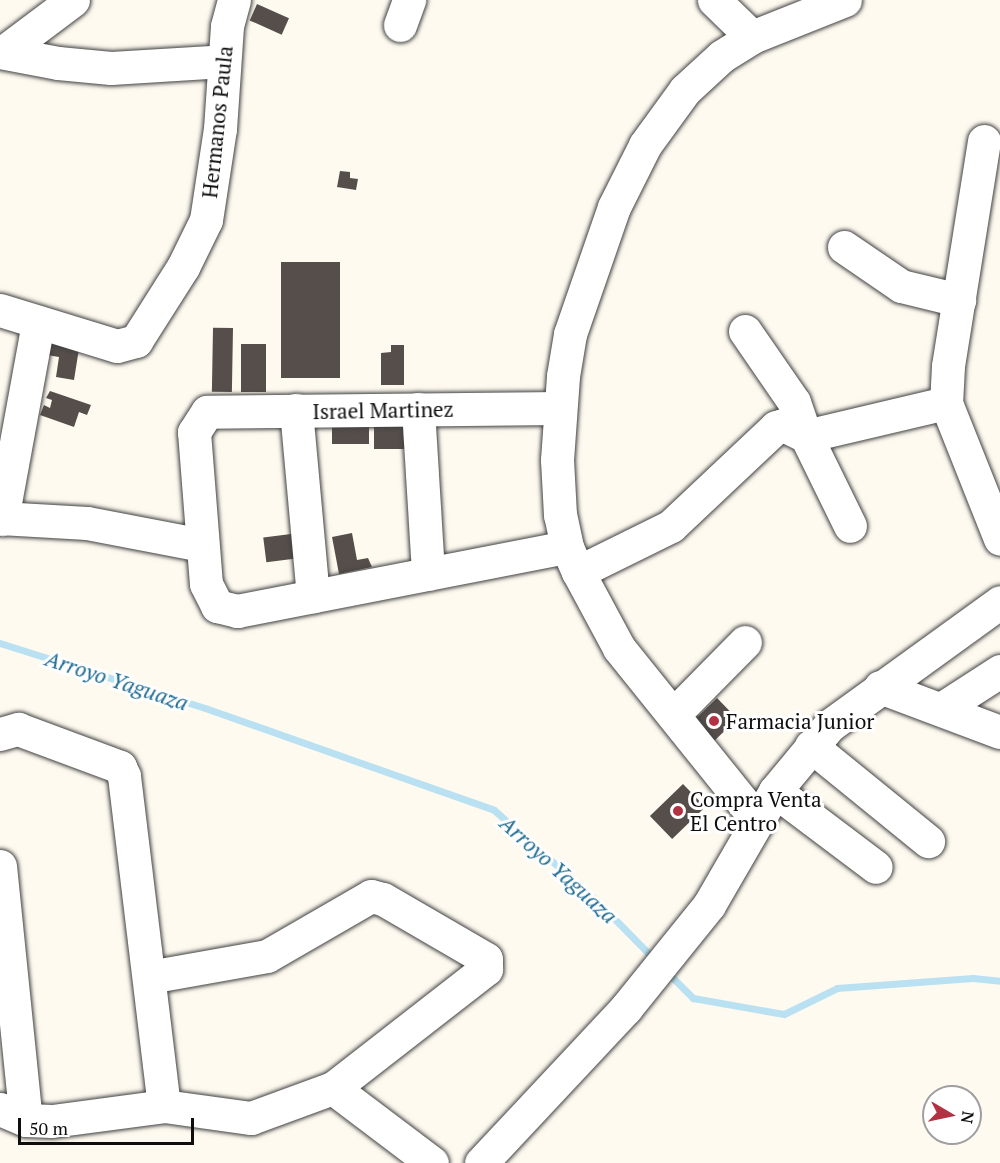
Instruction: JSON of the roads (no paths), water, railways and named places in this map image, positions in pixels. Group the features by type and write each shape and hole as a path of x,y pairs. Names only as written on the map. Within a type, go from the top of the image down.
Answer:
{"street":[{"path":"2,52 73,0"},
{"name":"Hermanos Paula","path":"0,310 117,346 135,341 183,267 206,220 220,129 227,26 234,0"},
{"path":"714,0 752,37"},
{"path":"758,821 619,648 573,560 560,515 560,408 570,334 614,207 645,145 685,90 722,56 752,37 845,0"},
{"path":"2,52 58,63 111,68 224,61"},
{"path":"984,141 948,366 946,403 1000,538"},
{"path":"844,247 901,286 959,300"},
{"path":"38,322 1,519 87,524 202,545 206,584 217,606 237,611 428,574 573,560 671,526 776,427 783,425 806,436 946,403"},
{"path":"745,331 794,402 806,436 850,526"},
{"name":"Israel Martinez","path":"202,545 194,432 207,412 560,408"},
{"path":"418,409 428,574"},
{"path":"296,411 313,596"},
{"path":"481,1163 626,1008 709,905 775,790 829,726 1000,602"},
{"path":"674,714 745,642"},
{"path":"941,709 1000,671"},
{"path":"880,687 1000,732"},
{"path":"0,734 18,729 120,767 124,776 164,1106"},
{"path":"811,746 928,841"},
{"path":"775,790 876,867"},
{"path":"0,866 13,1114 51,1121 164,1106 251,1118 333,1088 486,969 486,959 383,899 371,896 267,956 149,977"},
{"path":"333,1088 432,1163"}],"waterway":[{"name":"Arroyo Yaguaza","path":"0,643 205,708 494,810 596,900 655,960"},
{"name":"Arroyo Yaguaza","path":"667,972 693,998 784,1014 837,988 973,978 1000,981"}],"place":[{"name":"Farmacia Junior","path":"714,721"},
{"name":"Compra Venta El Centro","path":"678,811"}]}
